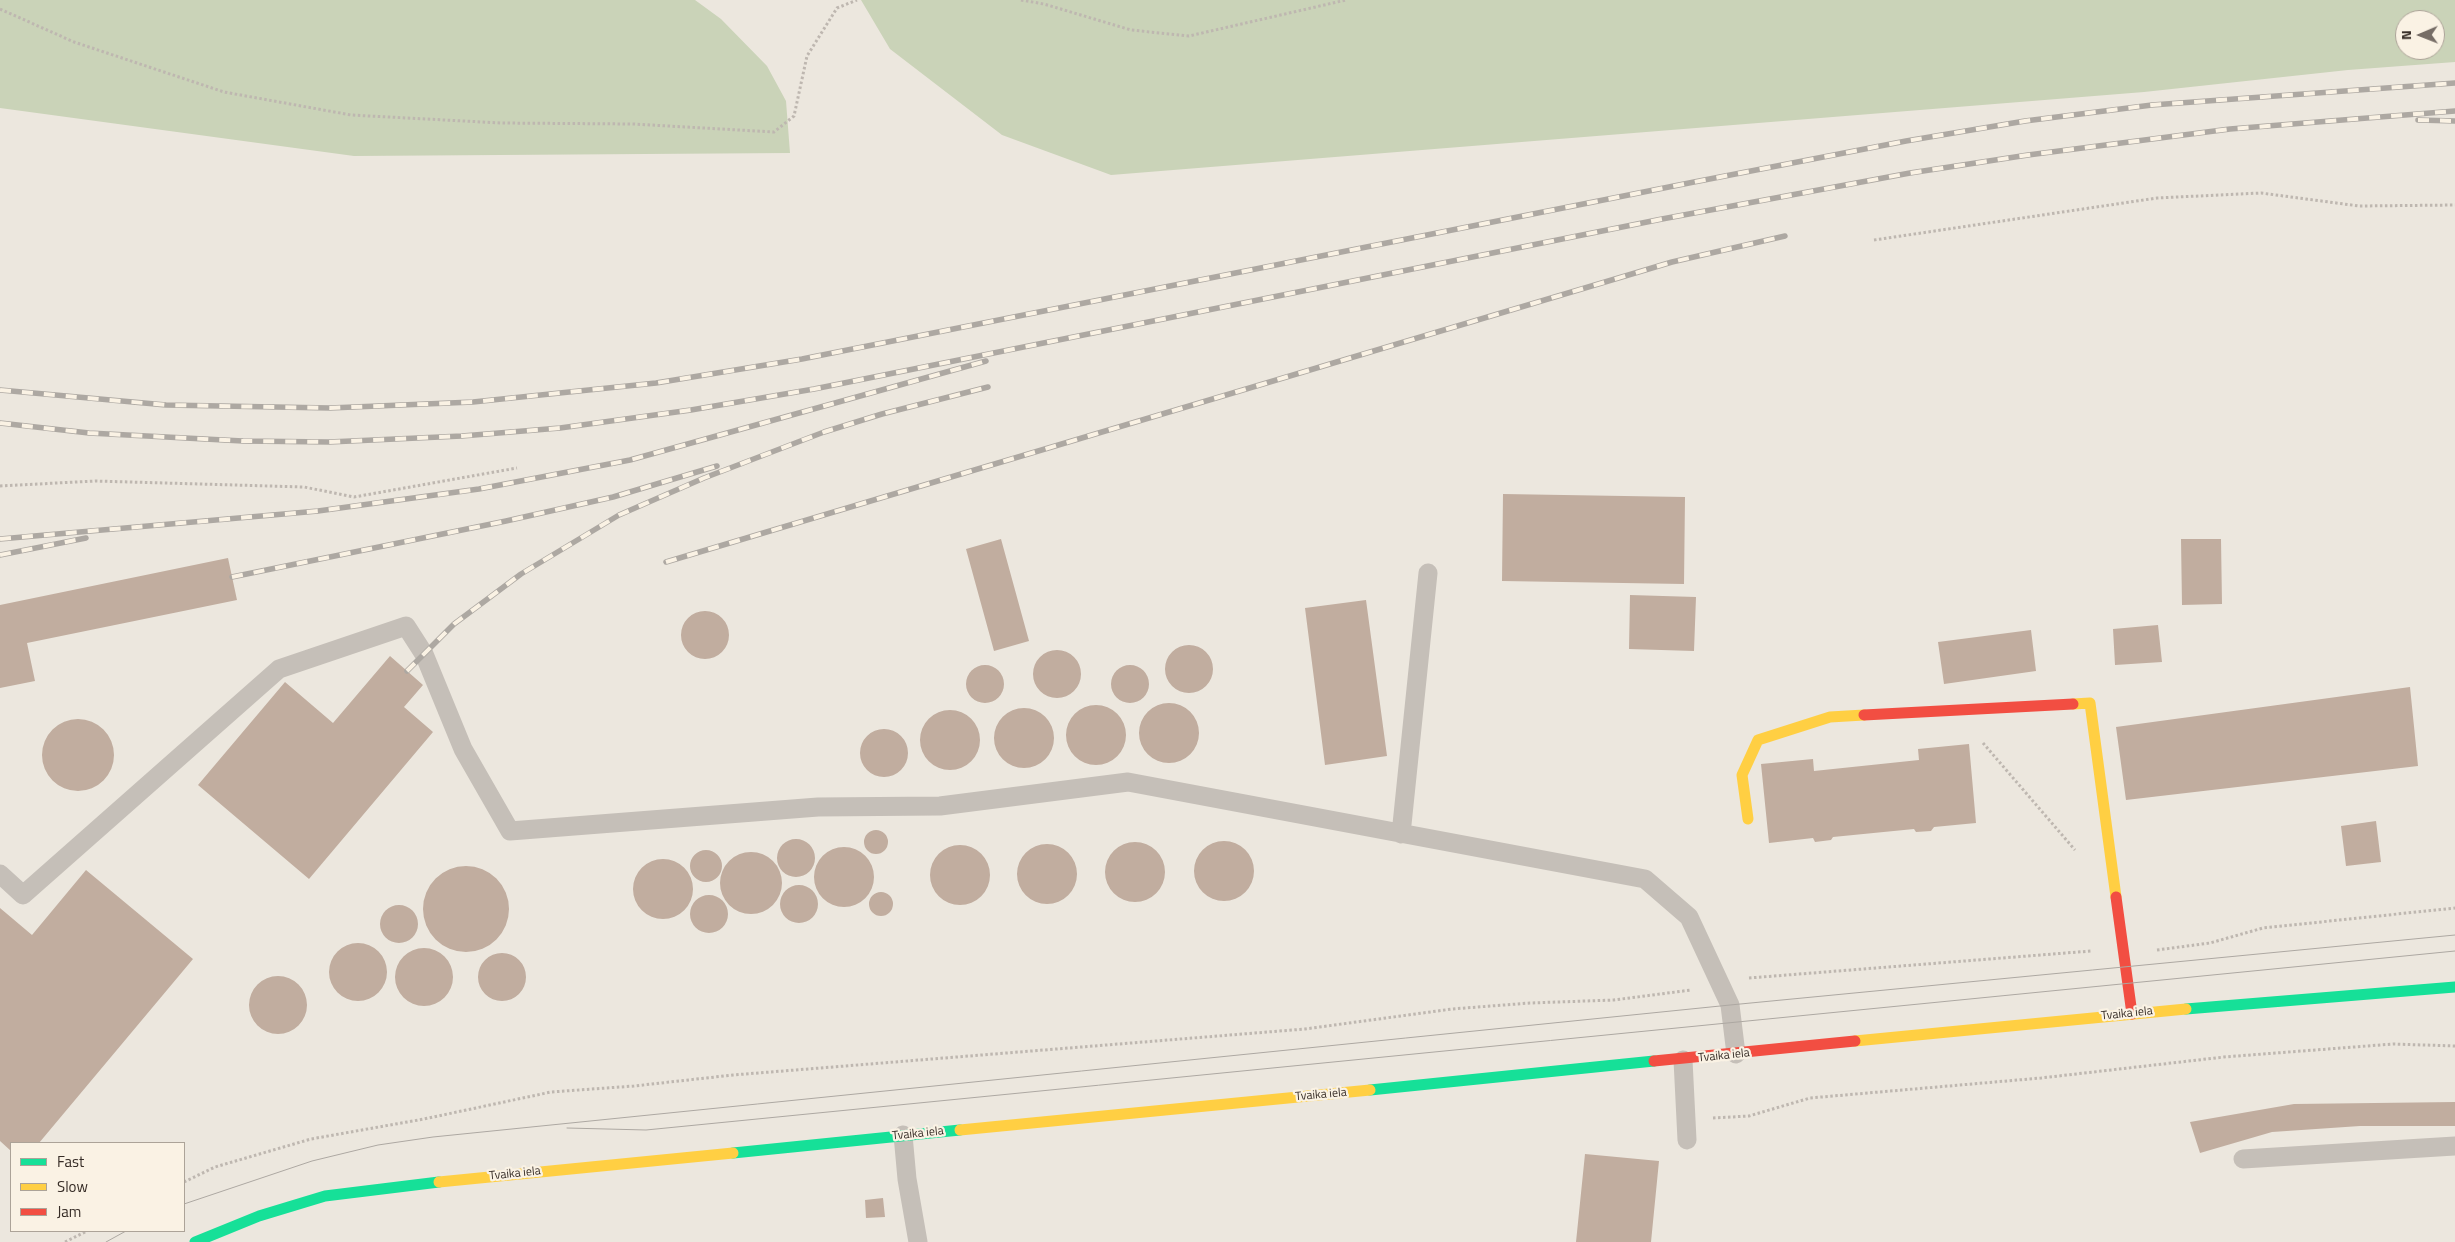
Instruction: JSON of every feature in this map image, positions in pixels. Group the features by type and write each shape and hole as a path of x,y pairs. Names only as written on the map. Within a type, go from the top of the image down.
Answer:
{"street":[{"path":"1748,819 1742,775 1758,740 1830,717 2090,703 2132,1014"},
{"name":"Tvaika iela","path":"195,1242 259,1216 326,1196 381,1188 2132,1014 2384,991 2455,987"}],"lane":[{"path":"1401,834 1428,572"},
{"path":"0,874 23,894 279,669 406,626 424,654 463,749 510,831 818,807 940,806 1128,782 1645,879 1690,917 1730,1005 1736,1054"},
{"path":"1683,1060 1687,1140"},
{"path":"904,1135 907,1179 918,1242"},
{"path":"2243,1159 2455,1146"}],"path":[{"path":"0,9 74,42 224,92 351,115 501,123 633,124 774,132 794,116 807,56 837,8 857,0"},
{"path":"1022,0 1044,4 1131,30 1189,36 1346,0"},
{"path":"1874,240 2157,198 2261,193 2359,206 2455,205"},
{"path":"0,486 95,481 304,487 354,498 517,468"},
{"path":"1957,710 2079,854"},
{"path":"185,1182 215,1167 311,1139 424,1119 551,1092 634,1086 743,1074 1305,1029 1452,1010 1530,1003 1614,1000 1720,985 1751,978 1878,970 2098,950 2159,950 2210,943 2263,928 2455,908"},
{"path":"1686,1120 1749,1116 1810,1098 2041,1078 2224,1057 2393,1044 2455,1046"},
{"path":"65,1242 85,1232"}],"green space":[{"path":"0,0 695,0 721,19 767,66 786,101 790,153 354,156 0,108"},
{"path":"861,0 2455,0 2455,62 2348,70 2144,92 1111,175 1002,135 890,49"}],"building":[{"path":"1503,494 1685,497 1684,584 1502,581"},
{"path":"1001,539 1029,641 994,651 966,549"},
{"path":"2181,539 2221,539 2222,604 2182,605"},
{"path":"228,558 237,600 27,643 35,681 0,688 0,605"},
{"path":"1630,595 1696,597 1694,651 1629,649"},
{"path":"1366,600 1387,756 1325,765 1305,608"},
{"path":"700,611 710,611 719,615 725,621 728,626 728,644 719,655 710,659 700,659 691,655 685,649 681,640 681,630 685,621 691,615"},
{"path":"2158,625 2162,662 2115,665 2113,629"},
{"path":"2031,630 2036,671 1944,684 1938,642"},
{"path":"1184,645 1194,645 1206,652 1213,664 1213,674 1206,686 1194,693 1184,693 1176,689 1169,682 1165,674 1165,664 1169,656 1176,649"},
{"path":"1052,650 1062,650 1074,657 1081,669 1081,679 1074,691 1062,698 1052,698 1044,694 1037,687 1033,679 1033,669 1037,661 1044,654"},
{"path":"390,656 423,685 404,707 433,732 309,879 198,785 285,682 333,723"},
{"path":"985,665 999,670 1004,684 999,698 985,703 971,698 966,684 971,670"},
{"path":"1130,665 1143,671 1149,684 1143,697 1130,703 1117,697 1111,684 1117,671"},
{"path":"2410,687 2418,766 2126,800 2116,727"},
{"path":"1163,703 1175,703 1191,711 1197,721 1199,733 1197,745 1191,755 1175,763 1163,763 1147,755 1139,739 1139,727 1147,711"},
{"path":"1090,705 1102,705 1118,713 1124,723 1126,735 1124,747 1118,757 1102,765 1090,765 1074,757 1066,741 1066,729 1074,713"},
{"path":"1018,708 1030,708 1046,716 1052,726 1054,738 1052,750 1046,760 1030,768 1018,768 1002,760 994,744 994,732 1002,716"},
{"path":"944,710 956,710 972,718 978,728 980,740 978,752 972,762 956,770 944,770 928,762 920,746 920,734 928,718"},
{"path":"78,719 98,725 108,735 114,755 108,775 98,785 78,791 58,785 48,775 42,755 48,735 58,725"},
{"path":"879,729 889,729 901,736 908,748 908,758 901,770 889,777 879,777 871,773 864,766 860,758 860,748 864,740 871,733"},
{"path":"1969,744 1976,823 1934,827 1931,831 1916,832 1914,829 1833,837 1831,840 1815,842 1813,838 1769,843 1761,764 1813,759 1814,771 1919,760 1918,749"},
{"path":"2376,821 2381,862 2346,866 2341,826"},
{"path":"876,830 885,833 888,842 885,851 876,854 867,851 864,842 867,833"},
{"path":"796,839 803,840 809,845 814,851 814,865 809,871 803,876 796,877 789,876 783,871 778,865 777,858 778,851 783,845 789,840"},
{"path":"1224,841 1241,846 1249,854 1254,871 1249,888 1241,896 1224,901 1207,896 1199,888 1194,871 1199,854 1207,846"},
{"path":"1135,842 1152,847 1160,855 1165,872 1160,889 1152,897 1135,902 1118,897 1110,889 1105,872 1110,855 1118,847"},
{"path":"1041,844 1053,844 1064,849 1072,857 1077,868 1075,886 1064,899 1053,904 1041,904 1030,899 1022,891 1017,880 1017,868 1022,857 1030,849"},
{"path":"954,845 966,845 977,850 985,858 990,869 988,887 977,900 966,905 954,905 943,900 935,892 930,881 930,869 935,858 943,850"},
{"path":"838,847 850,847 861,852 869,860 874,871 872,889 861,902 850,907 838,907 827,902 819,894 814,883 814,871 819,860 827,852"},
{"path":"706,850 712,851 717,855 721,860 721,872 717,877 712,881 706,882 700,881 695,877 691,872 690,866 691,860 695,855 700,851"},
{"path":"751,852 763,855 773,861 779,871 782,883 779,895 773,905 763,911 751,914 739,911 729,905 723,895 720,883 723,871 729,861 739,855"},
{"path":"657,859 669,859 680,864 688,872 693,883 691,901 680,914 669,919 657,919 646,914 638,906 633,895 633,883 638,872 646,864"},
{"path":"466,866 482,869 490,873 502,885 506,893 509,909 506,925 502,933 490,945 482,949 466,952 450,949 442,945 430,933 426,925 423,909 426,893 430,885 442,873 450,869"},
{"path":"86,870 193,959 40,1142 10,1142 10,1150 0,1141 0,908 32,935"},
{"path":"799,885 813,890 818,904 813,918 799,923 785,918 780,904 785,890"},
{"path":"881,892 886,893 892,899 892,909 886,915 881,916 876,915 870,909 869,904 870,899 876,893"},
{"path":"709,895 723,900 728,914 723,928 709,933 695,928 690,914 695,900"},
{"path":"399,905 412,911 418,924 412,937 399,943 386,937 380,924 386,911"},
{"path":"352,943 364,943 379,951 387,966 387,978 379,993 364,1001 352,1001 337,993 329,978 329,966 337,951"},
{"path":"424,948 435,950 448,961 453,977 451,988 440,1001 424,1006 413,1004 400,993 395,977 397,966 408,953"},
{"path":"497,953 507,953 516,957 522,963 526,977 522,991 516,997 507,1001 497,1001 488,997 482,991 478,982 478,972 482,963 488,957"},
{"path":"272,976 284,976 294,980 303,989 307,1011 299,1026 284,1034 272,1034 262,1030 253,1021 249,1011 249,999 253,989 262,980"},
{"path":"2455,1102 2455,1126 2360,1126 2272,1132 2200,1153 2190,1122 2294,1104"},
{"path":"1585,1154 1659,1161 1651,1242 1576,1242"},
{"path":"883,1198 885,1217 866,1218 865,1200"}],"tram line":[{"path":"185,1204 312,1161 378,1145 433,1137 1730,1005 2455,935"},
{"path":"567,1128 646,1130 2455,951"},
{"path":"106,1242 124,1232"}],"railway":[{"path":"0,390 166,405 330,408 473,402 656,383 802,359 1694,182 1906,141 2025,121 2152,105 2455,83"},
{"path":"0,423 89,433 243,441 329,442 462,436 560,428 691,410 814,389 1662,219 1910,173 2028,155 2230,129 2455,111"},
{"path":"2418,120 2455,121"},
{"path":"666,562 1672,262 1785,236"},
{"path":"0,539 318,511 479,489 630,460 986,361"},
{"path":"407,671 454,624 521,574 619,515 704,478 824,432 882,414 988,387"},
{"path":"232,577 506,521 613,497 717,466"},
{"path":"0,555 86,538"}],"traffic: fast":[{"path":"2186,1009 2455,987"},
{"path":"1370,1090 1654,1061"},
{"path":"733,1153 960,1130"},
{"path":"195,1242 259,1216 325,1196 439,1182"}],"traffic: slow":[{"path":"2073,704 2090,703 2116,897"},
{"path":"1748,819 1742,775 1758,740 1830,717 1864,715"},
{"path":"1855,1041 2186,1009"},
{"path":"960,1130 1370,1090"},
{"path":"439,1182 733,1153"}],"traffic: jam":[{"path":"1864,715 2073,704"},
{"path":"2116,897 2132,1014"},
{"path":"1654,1061 1855,1041"}]}
